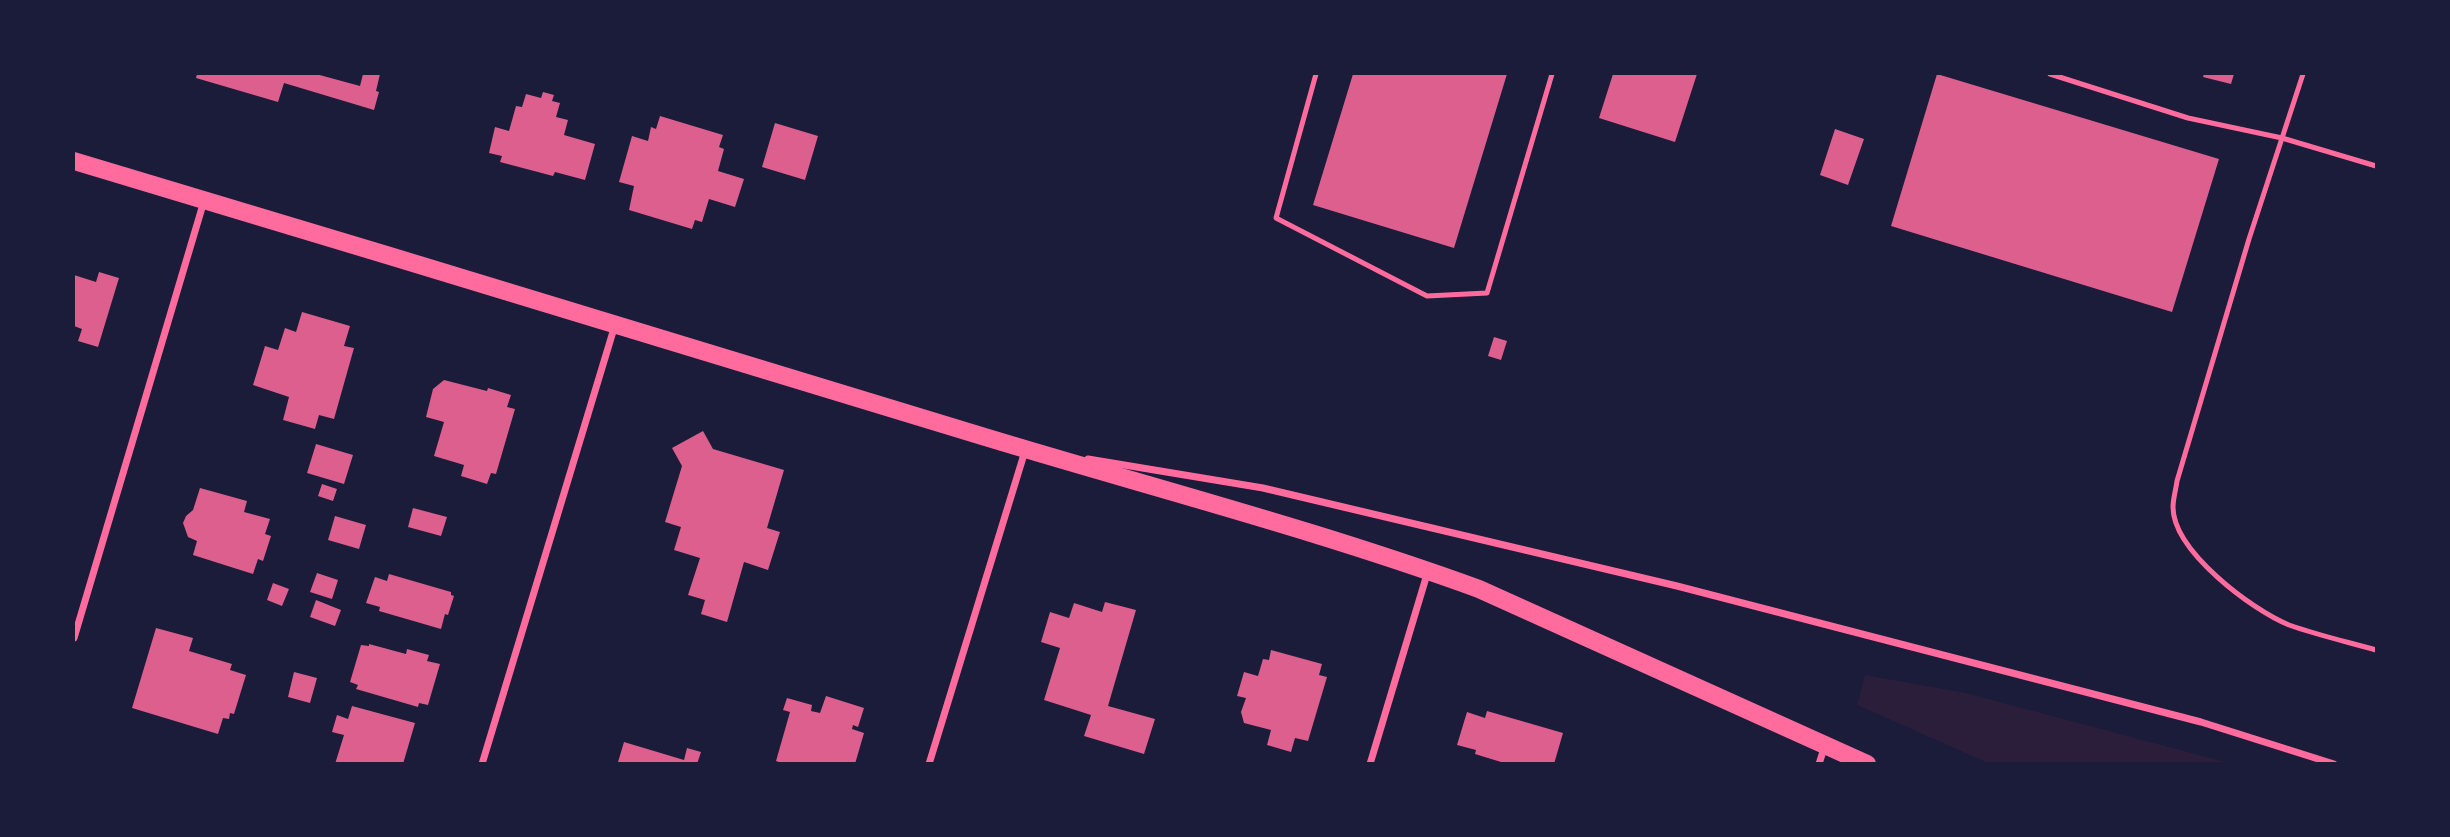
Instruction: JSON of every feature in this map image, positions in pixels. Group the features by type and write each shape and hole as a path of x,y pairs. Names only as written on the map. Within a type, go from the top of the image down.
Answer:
{"main road":[{"path":"74,161 1429,570 1479,589 1867,764"}],"street":[{"path":"74,638 204,200"},
{"path":"482,764 615,324"},
{"path":"929,764 1026,449 1263,488 1677,586 2201,722 2334,764"},
{"path":"1370,764 1429,570"},
{"path":"1819,764 1825,745"}],"lane":[{"path":"1316,74 1276,218 1427,296 1487,293 1552,74"},
{"path":"2050,74 2188,118 2282,138 2376,166"},
{"path":"2303,74 2194,424 2177,481 2172,509 2179,531 2210,573 2244,598 2287,624 2376,650"}],"shaded area":[{"path":"1865,675 1966,693 2229,763 1988,763 1857,705"}],"building":[{"path":"197,74 316,74 360,86 363,74 380,74 374,110 284,83 278,102 196,78"},
{"path":"1353,74 1507,74 1454,248 1313,205"},
{"path":"1613,74 1697,74 1675,142 1599,118"},
{"path":"1937,74 2219,159 2172,312 1891,226"},
{"path":"2204,74 2234,74 2231,84 2203,77"},
{"path":"543,92 554,95 552,101 560,103 556,117 568,120 564,135 595,144 585,180 555,172 553,176 500,162 502,156 489,153 495,127 509,131 516,106 522,107 526,94 541,98"},
{"path":"660,116 723,135 719,147 724,149 718,171 744,179 735,207 709,199 702,222 695,220 692,229 629,210 634,186 619,182 632,136 648,141 651,127 656,129"},
{"path":"775,123 818,136 805,180 762,167"},
{"path":"1835,129 1864,139 1848,185 1820,175"},
{"path":"99,272 119,278 98,347 78,341 82,329 74,326 74,275 96,282"},
{"path":"302,312 350,326 344,346 354,348 334,419 319,415 315,429 283,420 289,397 253,385 265,346 278,350 285,328 296,332"},
{"path":"1494,337 1507,341 1501,360 1488,356"},
{"path":"444,380 511,395 507,407 515,409 496,474 491,473 487,484 461,476 464,465 434,456 444,422 426,417 433,389"},
{"path":"703,431 713,449 784,470 767,528 780,532 768,570 744,562 727,622 701,614 705,600 688,595 700,558 674,550 681,527 665,522 682,466 672,448"},
{"path":"316,444 353,455 344,484 307,473"},
{"path":"322,484 337,489 333,501 318,496"},
{"path":"200,488 247,501 244,512 270,519 265,534 271,536 263,561 258,559 253,574 193,555 197,541 188,537 183,523 193,510"},
{"path":"413,508 447,517 441,536 408,527"},
{"path":"335,516 366,525 359,549 328,540"},
{"path":"317,573 338,580 332,599 310,592"},
{"path":"389,574 451,592 454,596 441,629 379,611 380,607 366,603 375,577 387,581"},
{"path":"273,583 289,589 282,606 267,600"},
{"path":"316,600 341,610 335,626 310,617"},
{"path":"1105,602 1136,610 1108,706 1155,719 1144,754 1084,736 1091,715 1044,700 1060,648 1041,642 1050,612 1069,618 1074,603 1102,612"},
{"path":"156,628 193,638 189,651 232,664 230,670 246,675 234,714 230,713 229,719 223,718 218,734 132,708"},
{"path":"369,644 406,654 407,649 429,655 427,661 440,664 428,705 419,703 418,707 356,689 358,685 350,682 361,645"},
{"path":"1271,650 1322,664 1319,675 1327,677 1308,741 1295,738 1291,752 1267,745 1271,730 1244,723 1241,712 1246,698 1237,696 1244,672 1258,676 1263,659 1269,660"},
{"path":"294,672 317,678 310,703 288,697"},
{"path":"826,696 864,708 858,727 853,725 852,729 864,733 855,764 784,764 776,761 790,712 783,710 787,698 812,705 811,711 820,713"},
{"path":"352,706 415,723 403,764 335,764 344,735 332,732 337,715 348,719"},
{"path":"1487,711 1563,733 1554,764 1500,764 1501,762 1475,754 1476,750 1457,745 1467,712 1485,718"},
{"path":"624,742 684,760 687,748 701,752 697,764 624,764 618,762"}]}
